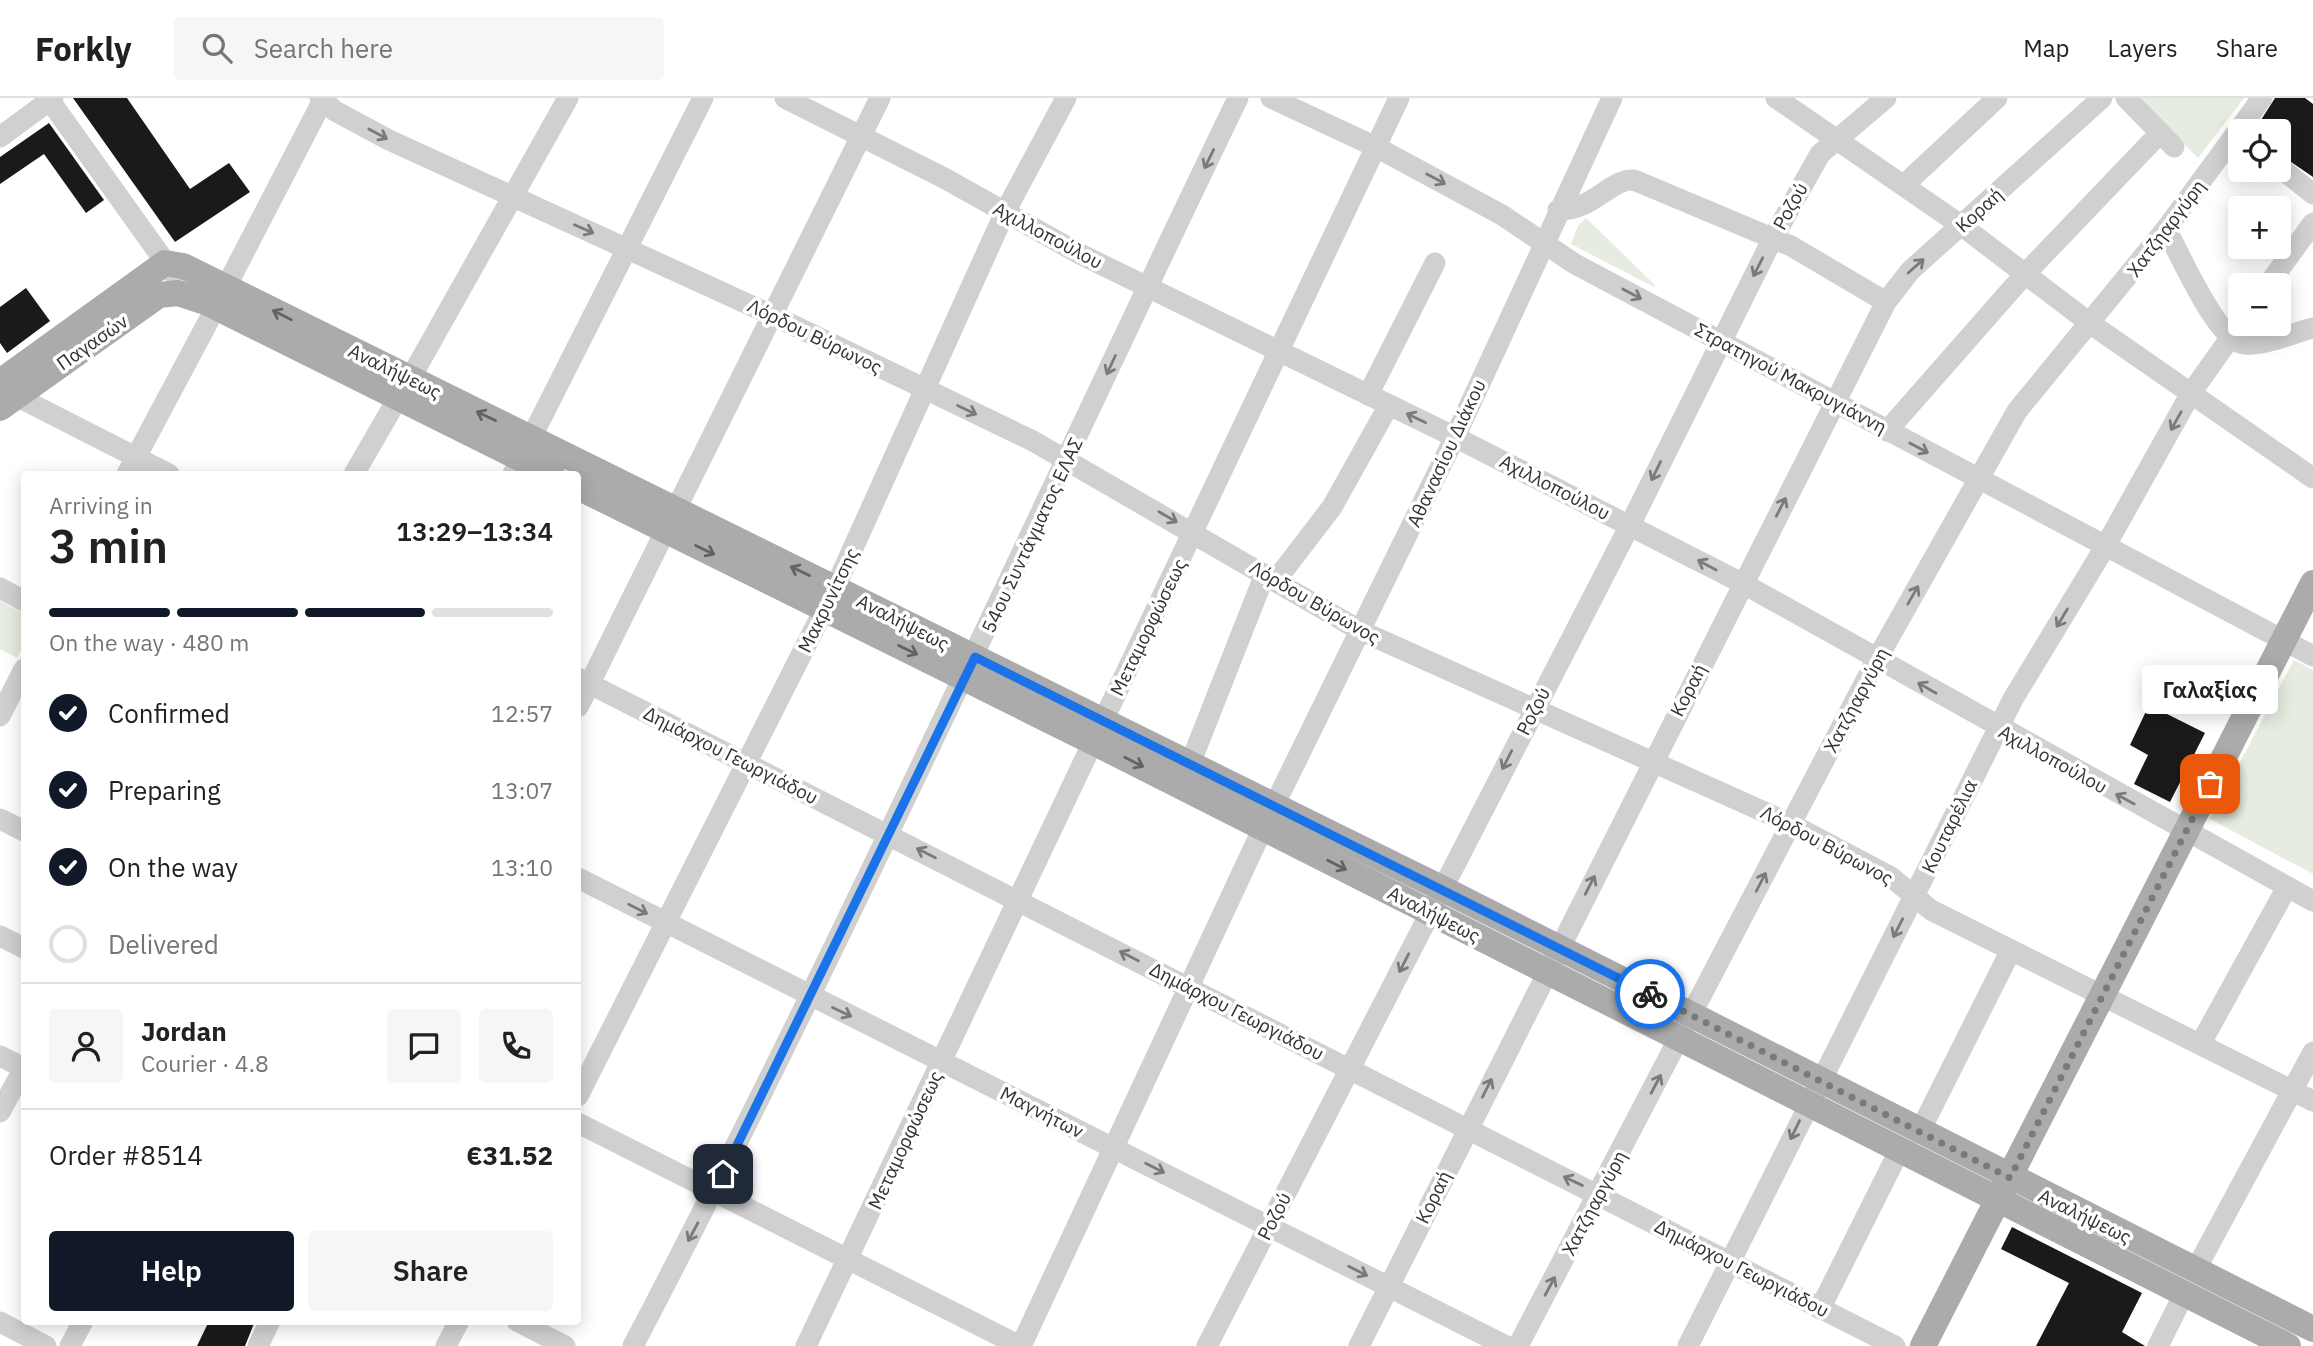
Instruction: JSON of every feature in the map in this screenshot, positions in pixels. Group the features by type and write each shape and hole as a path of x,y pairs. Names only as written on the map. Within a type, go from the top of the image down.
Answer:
{"main road":[{"name":"Αναλήψεως","path":"165,263 183,266 221,297 404,388 547,471"},
{"name":"Παγασών","path":"3,389 165,263"},
{"name":"Παγασών","path":"3,389 159,295 172,292 189,296"},
{"name":"Αναλήψεως","path":"189,296 221,297"},
{"name":"Αναλήψεως","path":"521,457 554,471"},
{"name":"Αναλήψεως","path":"581,482 671,520 1268,817 1441,888 1553,960 1686,1028 1807,1105 1899,1150 2005,1189"},
{"name":"Αναλήψεως","path":"581,488 671,520"},
{"path":"1923,1346 2313,583"},
{"name":"Αναλήψεως","path":"1098,731 1190,764 1268,817 1429,912 1553,960"},
{"name":"Αναλήψεως","path":"1686,1028 1820,1080 1919,1133 2005,1189 2190,1282 2301,1330"}],"street":[{"path":"356,471 514,198 568,98"},
{"path":"521,457 629,249 703,98"},
{"name":"Αχιλλοπούλου","path":"785,98 862,136 1080,254 1455,437 1742,583 1998,728 2313,901"},
{"path":"583,681 671,520 880,98"},
{"name":"Μακρυνίτσης","path":"581,1090 830,598 1005,212 1066,98"},
{"name":"54ου Συντάγματος ΕΛΑΣ","path":"633,1346 714,1192 811,996 970,668 1147,285 1238,98"},
{"name":"Στρατηγού Μακρυγιάννη","path":"1271,98 1376,147 1502,215 1576,264 2313,656"},
{"name":"Μεταμορφώσεως","path":"806,1346 1399,98"},
{"name":"Αθανασίου Διάκου","path":"1020,1346 1268,817 1455,437 1612,98"},
{"path":"1776,98 1834,141 1962,226 2091,324 2313,478"},
{"name":"Ροζού","path":"1207,1346 1630,525 1721,340 1812,165 1834,141 1886,98"},
{"path":"1904,185 1997,98"},
{"name":"Κοραή","path":"1359,1346 1466,1128 1886,302 1910,271 2102,98"},
{"path":"1887,430 2025,274 2167,140 2126,98"},
{"name":"Χατζηαργύρη","path":"2248,119 2262,98"},
{"path":"0,137 50,99 189,296"},
{"path":"132,466 322,99"},
{"name":"Λόρδου Βύρωνος","path":"322,99 335,111 389,140 774,316 1067,458 1361,631 1791,824 1891,877 1931,910 2313,1101"},
{"name":"Χατζηαργύρη","path":"1518,1346 1877,659 2017,411 2091,324 2228,147"},
{"path":"2291,176 2313,194"},
{"path":"1558,211 1587,205 1621,181 1630,180 1773,238 1827,265 1886,302"},
{"path":"2277,273 2313,223"},
{"path":"2166,229 2216,321 2228,327"},
{"path":"1368,395 1435,263"},
{"path":"2291,334 2313,328"},
{"name":"Κουταρέλια","path":"1688,1346 1998,728 2105,547 2191,393 2231,336"},
{"path":"2240,336 2249,344 2281,336"},
{"path":"3,389 132,466 155,471"},
{"path":"1190,764 1271,577 1332,508 1389,405"},
{"path":"0,588 21,599"},
{"path":"0,716 21,675"},
{"name":"Δημάρχου Γεωργιάδου","path":"583,681 1895,1346"},
{"path":"0,819 21,830"},
{"name":"Μαγνήτων","path":"581,880 1506,1346"},
{"path":"2200,1043 2287,887"},
{"path":"0,936 21,946"},
{"path":"1919,1133 2011,950"},
{"path":"2158,1346 2313,1052"},
{"path":"0,1056 21,1066"},
{"path":"0,1112 21,1074"},
{"path":"581,1125 1020,1346"},
{"path":"1820,1309 1899,1150"},
{"path":"0,1322 46,1346"},
{"path":"70,1346 81,1325"},
{"path":"258,1346 268,1325"},
{"path":"446,1346 457,1325"},
{"path":"525,1325 565,1346"}],"shaded area":[{"path":"2138,98 2244,98 2198,158"},
{"path":"1586,218 1655,285 1654,287 1571,244 1578,226"},
{"path":"0,601 21,612 21,649 17,658 0,649"},
{"path":"2294,660 2313,670 2313,874 2210,819"}],"building":[{"path":"73,98 127,98 190,189 229,163 250,192 175,242"},
{"path":"2275,98 2305,98 2313,104 2313,177 2291,162 2291,119 2262,119"},
{"path":"49,123 104,200 86,213 44,154 0,184 0,157"},
{"path":"26,288 50,321 7,353 0,343 0,307"},
{"path":"2149,705 2205,733 2170,802 2134,784 2148,755 2130,745"},
{"path":"2012,1227 2142,1293 2122,1332 2145,1346 2036,1346 2069,1283 2001,1249"},
{"path":"207,1325 253,1325 245,1346 197,1346"}],"way so far":[{"path":"1650,994 2010,1178 2210,784"}],"place":[{"name":"Γαλαξίας","path":"2210,784"}],"route":[{"path":"723,1174 975,657 1650,994"}]}
